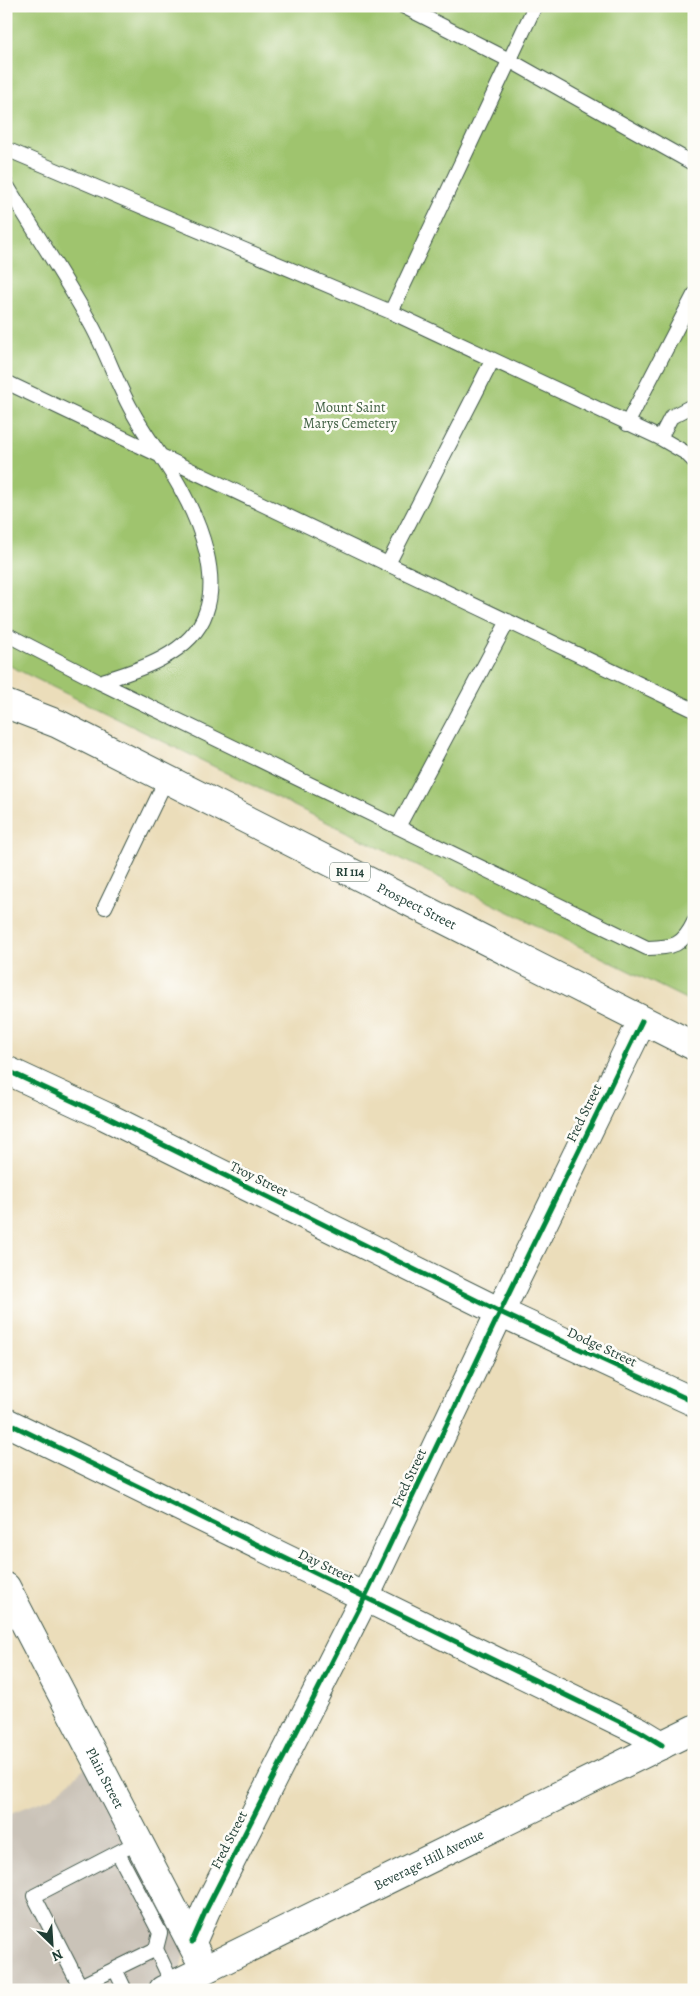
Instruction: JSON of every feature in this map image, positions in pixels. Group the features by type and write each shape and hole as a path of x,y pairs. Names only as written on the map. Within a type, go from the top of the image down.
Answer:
{"street":[{"name":"Prospect Street","path":"6,704 58,724 694,1046"},
{"name":"Fred Street","path":"192,1942 210,1901 365,1597 500,1312 642,1021"},
{"name":"Troy Street","path":"6,1070 123,1125 500,1312"},
{"name":"Dodge Street","path":"500,1312 694,1402"},
{"name":"Day Street","path":"6,1422 639,1731 662,1745"},
{"name":"Plain Street","path":"6,1587 129,1847 162,1910 192,1942 204,1969"},
{"name":"Beverage Hill Avenue","path":"168,1987 694,1729"}],"lane":[{"path":"403,6 509,60 694,164"},
{"path":"391,312 535,6"},
{"path":"6,149 391,312 492,361 660,438 686,453 694,461"},
{"path":"6,184 91,324 130,409 184,493 204,543 211,589 206,613 196,633 182,646 148,664 99,682"},
{"path":"627,424 694,295"},
{"path":"388,564 492,361"},
{"path":"6,382 694,710"},
{"path":"660,438 671,416 694,404"},
{"path":"398,827 508,621"},
{"path":"6,634 99,682 647,948 670,947 686,938 694,922"},
{"path":"104,907 166,780"},
{"path":"129,1847 34,1896 80,1986 156,1949"},
{"path":"162,1910 160,1933 156,1949 168,1987"},
{"path":"115,1969 125,1990"}],"shaded area":[{"path":"95,1760 186,1945 180,1971 146,1990 6,1990 6,1815 50,1798"}],"green space":[{"name":"Mount Saint Marys Cemetery","path":"6,6 694,6 694,1003 6,664"}],"cycle path":[{"path":"192,1942 206,1910 365,1597 500,1312 642,1021"},
{"path":"6,1070 105,1116 500,1312 694,1402"},
{"path":"6,1422 639,1731 662,1745"}]}
